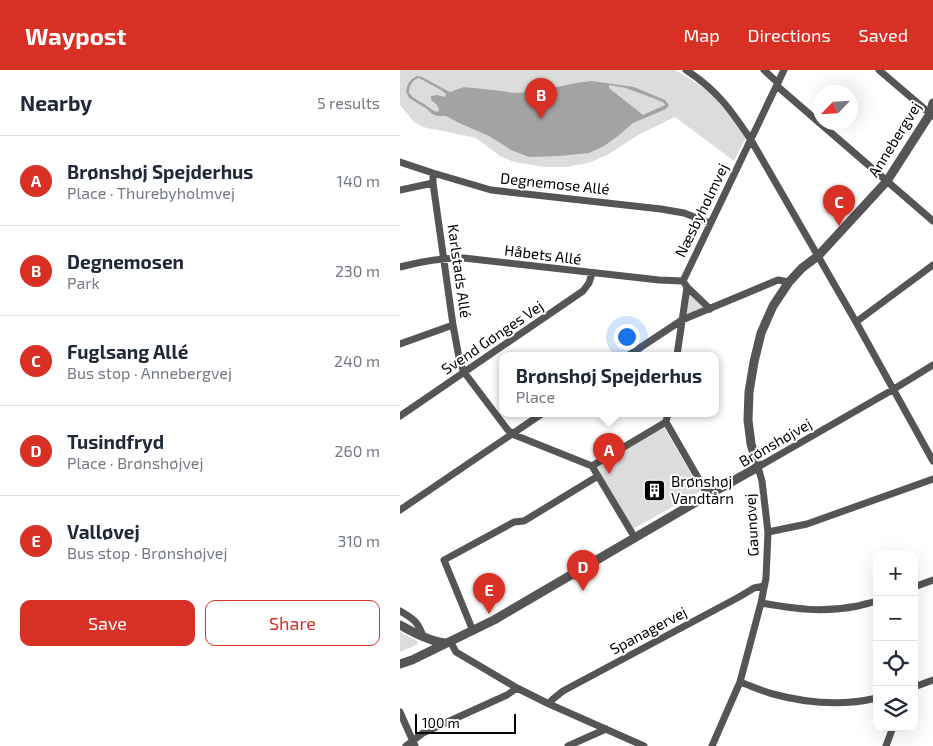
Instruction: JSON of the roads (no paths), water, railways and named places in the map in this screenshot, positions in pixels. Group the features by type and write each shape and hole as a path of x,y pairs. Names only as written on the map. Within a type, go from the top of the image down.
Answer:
{"street":[{"path":"686,70 703,81 717,94 752,140 933,461"},
{"path":"764,70 777,84 933,221"},
{"name":"Næsbyholmvej","path":"677,352 685,284 710,224 784,70"},
{"path":"879,70 931,115"},
{"name":"Annebergvej","path":"818,256 887,181 931,115 933,103"},
{"name":"Degnemose Allé","path":"400,162 491,190 661,209 684,213 710,224"},
{"name":"Karlstads Allé","path":"433,173 453,326 460,364 464,372"},
{"path":"400,190 433,183"},
{"name":"Gaunøvej","path":"712,746 740,682 766,578 768,532 762,481 751,444 748,420 749,392 754,362 761,333 773,306 789,282 802,268 818,256"},
{"name":"Håbets Allé","path":"400,267 421,261 464,258 685,284"},
{"path":"856,322 933,265"},
{"name":"Svend Gønges Vej","path":"400,416 583,291 592,273"},
{"path":"634,352 682,320 778,280 789,282"},
{"path":"685,284 710,309"},
{"path":"400,344 453,326"},
{"name":"Brønshøjvej","path":"403,662 412,660 494,620 933,365"},
{"path":"464,372 512,434 592,466 635,538"},
{"path":"400,510 537,417"},
{"path":"667,417 666,422 708,495"},
{"path":"592,466 666,422"},
{"path":"473,631 444,560 514,522 524,521 598,476"},
{"path":"768,532 807,524 933,479"},
{"path":"918,586 933,580"},
{"name":"Spanagervej","path":"549,704 562,691 754,588 764,586"},
{"path":"761,603 800,610 823,611 873,602"},
{"path":"400,610 412,618 420,628 423,637 422,650 403,662"},
{"path":"400,625 436,642 448,642 456,652 517,688 644,746"},
{"path":"917,686 933,680"},
{"path":"740,682 771,694 793,699 819,702 847,702 873,699"},
{"path":"406,746 414,743 423,733 507,695 517,688"},
{"path":"400,712 414,743"},
{"path":"568,746 606,730"},
{"path":"886,746 892,731"}],"place":[{"name":"Degnemosen","path":"541,119"},
{"name":"Fuglsang Allé","path":"839,226"},
{"name":"Brønshøj Spejderhus","path":"609,474"},
{"name":"Brønshøj Vandtårn","path":"655,490"},
{"name":"Tusindfryd","path":"583,591"},
{"name":"Valløvej","path":"489,614"}]}
